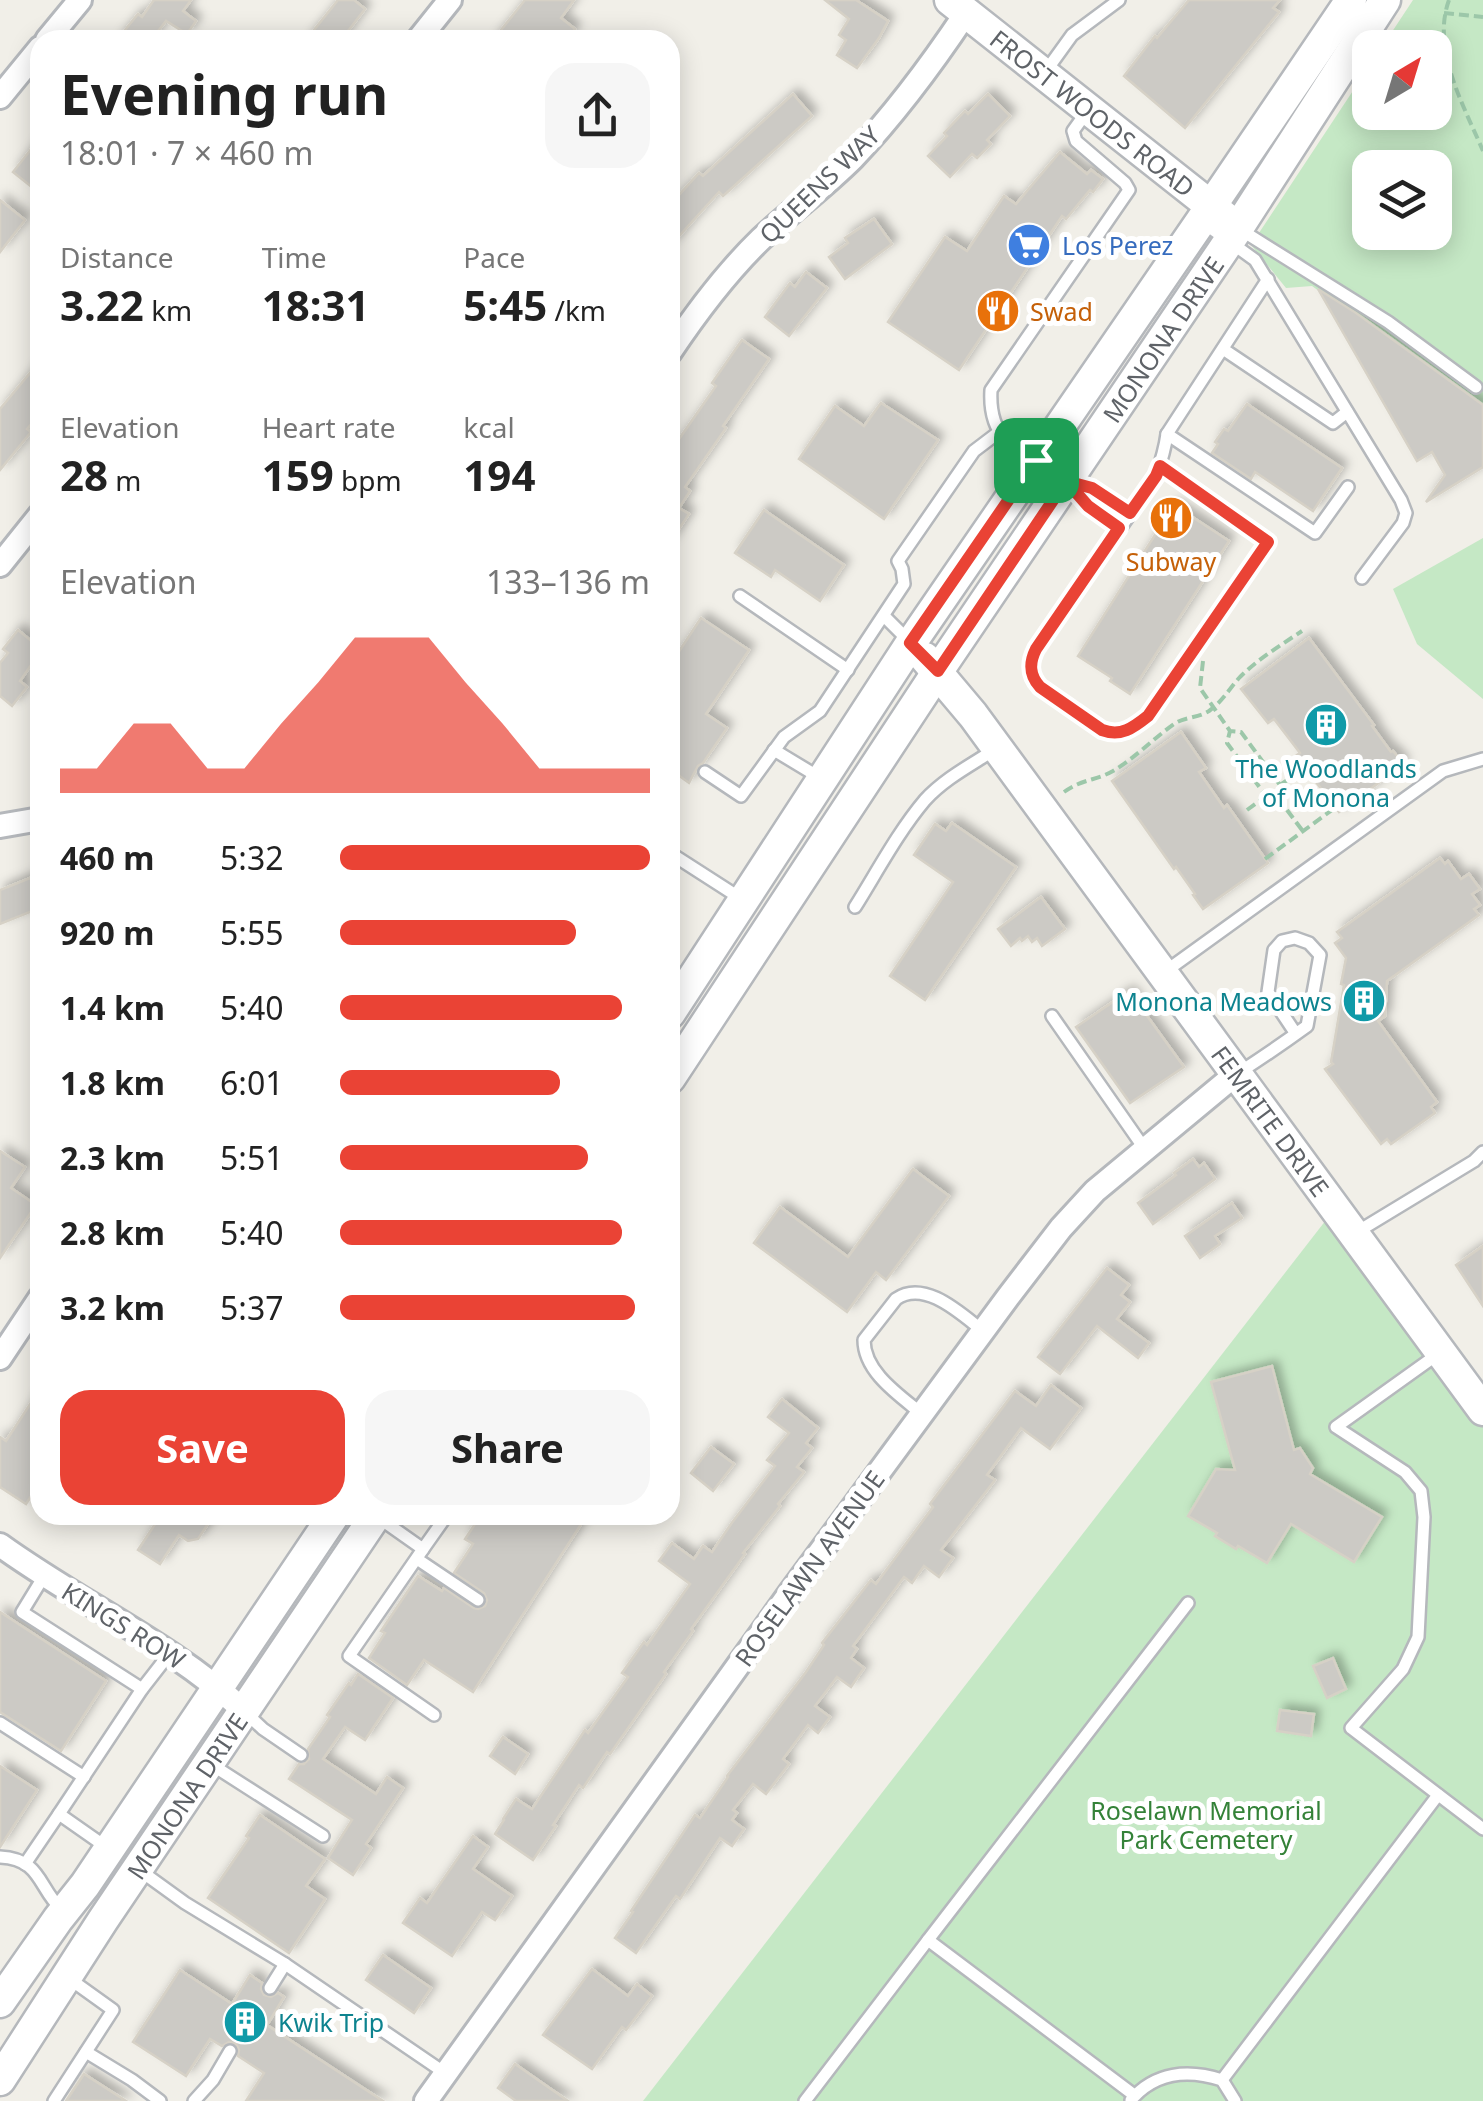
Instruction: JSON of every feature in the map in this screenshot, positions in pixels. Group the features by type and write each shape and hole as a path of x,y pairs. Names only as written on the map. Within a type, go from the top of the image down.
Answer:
{"street":[{"path":"55,30 80,0"},
{"path":"426,30 450,0"},
{"name":"MONONA DRIVE","path":"680,996 910,643 1350,0"},
{"name":"MONONA DRIVE","path":"680,1063 1385,0"},
{"name":"FROST WOODS ROAD","path":"958,7 1088,110 1233,234"},
{"name":"QUEENS WAY","path":"680,338 759,241 863,146 935,58 958,7"},
{"path":"0,97 30,60"},
{"path":"0,565 30,528"},
{"name":"FEMRITE DRIVE","path":"910,643 938,671 997,748 1483,1410"},
{"path":"0,826 30,821"},
{"name":"ROSELAWN AVENUE","path":"426,2101 922,1414 1062,1228 1095,1191 1236,1074"},
{"path":"0,1358 30,1313"},
{"name":"MONONA DRIVE","path":"0,2002 109,1849 327,1525"},
{"name":"MONONA DRIVE","path":"0,2080 369,1525"},
{"name":"KINGS ROW","path":"0,1546 170,1653 244,1711"},
{"path":"109,1849 138,1869"}],"lane":[{"path":"1043,74 1072,35 1119,0"},
{"path":"1088,110 1074,131 1076,142 1129,190 991,390 990,401 999,432 1006,439 1066,481 1088,506 1119,528"},
{"path":"1233,234 1268,279 1406,513 1403,523 1362,578"},
{"path":"1233,234 1388,322 1476,388"},
{"path":"1160,466 1268,542 1148,716 1135,727 1112,734 1034,681 1031,659 1156,476 1167,434 1268,279"},
{"path":"1223,348 1334,423 1347,412"},
{"path":"705,772 741,796 794,728 820,711 904,584 898,561 974,451 999,432"},
{"path":"1167,434 1315,532 1348,487"},
{"path":"1066,481 1092,488 1130,513"},
{"path":"740,596 848,670"},
{"path":"884,616 910,643"},
{"path":"855,908 927,798 997,748"},
{"path":"774,750 823,780"},
{"path":"1162,974 1442,770 1483,759"},
{"path":"680,859 744,901"},
{"path":"1236,1074 1296,1034 1307,1026 1320,955 1309,943 1296,938 1282,941 1274,950 1268,992 1296,1034"},
{"path":"680,1015 703,1029"},
{"path":"1052,1016 1144,1148"},
{"path":"1353,1234 1483,1152"},
{"path":"922,1414 876,1371 865,1353 864,1340 896,1299 912,1294 950,1305 983,1331"},
{"path":"1440,1352 1336,1427 1406,1472 1422,1491 1424,1517 1418,1638 1403,1668 1350,1728 1483,1829"},
{"path":"387,1525 478,1600"},
{"path":"434,1714 348,1656 440,1525"},
{"path":"44,1576 22,1612 142,1689"},
{"path":"804,2101 1188,1603"},
{"path":"25,1864 170,1653"},
{"path":"244,1711 262,1729 301,1755"},
{"path":"0,1723 84,1778"},
{"path":"210,1763 323,1836"},
{"path":"1222,2080 1438,1795"},
{"path":"59,1814 109,1849"},
{"path":"0,1857 25,1864 40,1876 52,1900 64,1912"},
{"path":"138,1869 445,2074"},
{"path":"928,1940 1132,2098 1156,2080 1191,2072 1222,2080 1235,2101"},
{"path":"270,1988 285,1964"},
{"path":"54,2101 113,2010 67,1977"},
{"path":"86,2052 160,2101"},
{"path":"194,2101 230,2052"}],"path":[{"path":"1450,0 1444,14 1448,68 1483,150"},
{"path":"1444,14 1483,17"},
{"path":"1064,792 1078,781 1112,771 1178,722 1193,719 1222,702 1255,664 1302,631"},
{"path":"1199,642 1204,656 1200,688 1230,732"},
{"path":"1230,732 1241,732 1280,785 1278,798 1266,796 1227,742 1230,732"},
{"path":"1280,785 1295,775"},
{"path":"1247,810 1266,796"},
{"path":"1278,798 1303,832"},
{"path":"1265,858 1336,807"}],"green space":[{"path":"1413,0 1483,0 1483,409 1312,286 1286,288 1251,245 1352,92 1352,130 1452,130 1452,30 1393,30"},
{"path":"1483,538 1483,699 1417,644 1393,589"},
{"name":"Roselawn Memorial Park Cemetery","path":"1326,1220 1483,1417 1483,2101 643,2101"}],"building":[{"path":"154,0 191,0 183,11 196,21 190,30 181,30 166,21 159,30 125,30 138,14 142,17"},
{"path":"338,0 354,0 365,9 349,30 314,30"},
{"path":"525,0 574,0 561,18 574,30 501,30"},
{"path":"825,0 856,0 888,21 857,68 837,55 846,40 839,35 849,19"},
{"path":"1189,0 1280,0 1273,8 1279,12 1185,128 1124,76"},
{"path":"793,94 812,116 723,196 719,192 680,235 680,194 699,173 703,176"},
{"path":"988,94 1010,116 987,140 991,144 977,158 972,154 950,177 928,156 965,111 968,114"},
{"path":"30,151 30,186 13,172"},
{"path":"1060,152 1087,174 1091,170 1103,179 1066,219 1062,216 959,370 888,322 945,237 967,251 1004,196 1016,204"},
{"path":"0,200 25,220 0,252"},
{"path":"874,219 892,244 845,279 829,257 848,243 845,238"},
{"path":"806,272 827,288 789,336 765,317 790,283 795,287"},
{"path":"1318,289 1483,405 1483,467 1426,502 1445,475 1432,452 1417,461"},
{"path":"742,340 769,359 685,487 690,491 680,506 680,438 716,386 712,383"},
{"path":"30,373 30,433 0,470 0,409"},
{"path":"881,403 938,440 884,519 799,459 835,406 864,426"},
{"path":"1247,404 1342,468 1313,511 1255,472 1251,479 1212,453 1224,429 1228,431"},
{"path":"1174,505 1229,541 1130,694 1078,656"},
{"path":"680,509 689,514 680,527"},
{"path":"764,510 844,565 820,601 775,570 771,577 735,553"},
{"path":"701,618 749,650 706,714 727,728 689,783 680,776 680,650"},
{"path":"18,630 30,640 30,666 20,681 27,687 12,706 0,696 0,663 8,653 3,649"},
{"name":"The Woodlands of Monona","path":"1309,638 1391,752 1404,764 1339,812 1274,719 1268,723 1241,689"},
{"name":"The Woodlands of Monona","path":"1181,732 1206,768 1199,772 1268,863 1203,909 1112,781"},
{"path":"952,823 1016,867 925,1000 890,976 953,882 914,855 935,824 946,831"},
{"name":"Monona Meadows","path":"1440,858 1445,864 1448,861 1461,879 1469,874 1480,889 1472,894 1480,905 1474,909 1479,915 1387,981 1385,1016 1378,1021 1437,1102 1431,1107 1435,1113 1391,1144 1387,1139 1381,1144 1325,1069 1333,1064 1344,985 1341,984 1346,958 1335,943 1342,938 1337,932"},
{"path":"30,878 30,912 0,924 0,890"},
{"path":"1041,897 1065,929 1042,946 1037,938 1032,942 1028,936 1011,946 998,929"},
{"path":"1129,991 1184,1067 1130,1103 1076,1027"},
{"path":"0,1151 25,1167 11,1188 30,1201 30,1214 0,1258"},
{"path":"1193,1159 1199,1167 1204,1163 1215,1179 1153,1224 1138,1203"},
{"path":"913,1169 949,1196 886,1280 876,1272 847,1312 754,1243 780,1207 848,1257"},
{"path":"1232,1203 1242,1218 1215,1236 1220,1244 1200,1258 1185,1236"},
{"path":"1483,1246 1483,1306 1456,1265"},
{"path":"1107,1268 1129,1285 1121,1295 1130,1302 1117,1319 1149,1343 1138,1358 1097,1326 1060,1374 1038,1357"},
{"path":"1272,1366 1294,1450 1300,1448 1313,1468 1310,1474 1382,1517 1354,1562 1291,1524 1267,1563 1238,1546 1236,1549 1188,1516 1216,1469 1235,1470 1211,1382"},
{"path":"1051,1385 1081,1408 1050,1449 1021,1428 987,1475 995,1480 941,1550 953,1558 939,1577 924,1566 912,1583 904,1577 853,1646 857,1649 851,1658 864,1668 851,1687 837,1677 815,1706 830,1717 818,1733 808,1725 783,1759 789,1764 766,1794 753,1784 733,1810 737,1813 732,1820 744,1829 732,1846 720,1838 680,1899 676,1896 636,1953 615,1938 695,1815 700,1818 806,1672 822,1643 871,1580 876,1584 1015,1391 1036,1406"},
{"path":"782,1399 818,1428 806,1443 812,1448 797,1467 804,1472 743,1553 610,1754 607,1752 583,1788 579,1785 533,1860 495,1834 503,1819 516,1799 532,1809 585,1730 588,1733 628,1677 622,1673 690,1584 659,1561 672,1543 694,1559 703,1546 712,1552 775,1466 767,1460 789,1433 768,1417"},
{"path":"30,1404 30,1498 26,1504 0,1487 0,1437 6,1441"},
{"path":"711,1447 734,1464 713,1491 691,1473"},
{"path":"154,1525 207,1525 198,1539 188,1541 179,1535 160,1564 138,1550"},
{"path":"474,1525 581,1525 473,1692 424,1660 407,1685 369,1658 385,1633 381,1631 418,1576 474,1608 485,1606 484,1593 454,1573 473,1544 465,1539"},
{"path":"0,1612 106,1681 61,1751 0,1712"},
{"path":"1333,1658 1346,1689 1327,1698 1313,1666"},
{"path":"358,1674 393,1698 365,1740 345,1727 323,1759 376,1794 387,1777 403,1788 366,1844 371,1848 353,1875 328,1858 352,1820 289,1779 299,1764 309,1759 308,1749 330,1717 327,1715"},
{"path":"1280,1710 1314,1714 1311,1736 1277,1731"},
{"path":"503,1737 528,1754 515,1774 490,1756"},
{"path":"0,1766 37,1790 0,1847"},
{"path":"260,1815 325,1859 306,1886 325,1899 289,1953 208,1898"},
{"path":"473,1836 488,1847 473,1869 512,1896 495,1920 482,1912 452,1956 403,1923 420,1898 427,1903"},
{"path":"383,1955 431,1988 414,2013 366,1980"},
{"path":"592,1969 628,1996 637,1984 652,1996 626,2030 622,2027 592,2069 543,2035"},
{"path":"180,1970 232,2004 250,1975 262,1983 264,1995 278,1993 284,1997 267,2025 383,2101 246,2101 264,2073 238,2056 236,2044 222,2046 210,2039 186,2076 133,2042"},
{"path":"515,2064 568,2101 516,2101 498,2088"},
{"path":"84,2074 126,2101 66,2101"}],"place":[{"name":"Los Perez","path":"1029,245"},
{"name":"Swad","path":"998,311"},
{"name":"Subway","path":"1171,518"},
{"name":"The Woodlands of Monona","path":"1326,725"},
{"name":"Monona Meadows","path":"1364,1001"},
{"name":"Kwik Trip","path":"245,2022"}],"route":[{"path":"1036,460 910,643 938,671 1066,481 1092,488 1130,513 1160,466 1268,542 1148,716 1122,733 1102,730 1040,687 1031,672 1036,649 1119,528 1088,506 1066,481 1036,460"}]}
